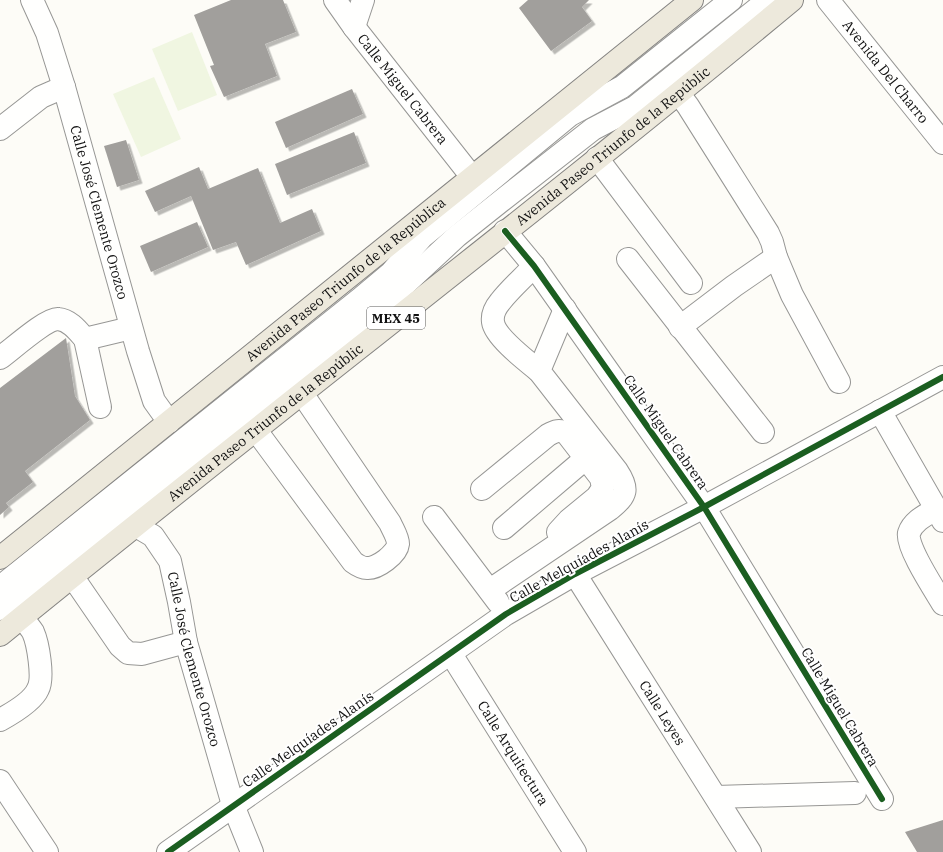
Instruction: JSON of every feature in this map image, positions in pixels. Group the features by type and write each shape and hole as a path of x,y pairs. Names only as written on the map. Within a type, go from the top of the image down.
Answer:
{"main road":[{"name":"Avenida Paseo Triunfo de la Repúblic","path":"0,635 255,429 679,94 792,0"},
{"name":"Avenida Paseo Triunfo de la República","path":"0,558 690,1"}],"street":[{"name":"Calle José Clemente Orozco","path":"32,0 47,33 64,87 131,328 154,401 169,422"},
{"name":"Calle Miguel Cabrera","path":"334,0 472,177"},
{"path":"354,27 363,0"},
{"path":"0,587 361,298 391,273 422,237 570,115 622,87 730,0"},
{"path":"0,609 382,304 457,236 488,211 593,129 635,107 768,0"},
{"name":"Avenida Del Charro","path":"828,0 943,143"},
{"path":"0,129 41,97 64,87"},
{"path":"679,94 768,234 792,295 839,382"},
{"path":"597,158 692,282"},
{"name":"Calle Miguel Cabrera","path":"505,231 534,266 704,507 882,799"},
{"path":"680,326 776,257"},
{"path":"628,259 763,432"},
{"path":"490,590 610,509 623,496 625,488 624,481 617,471 539,372 506,343 494,327 493,322 495,311 500,302 534,266"},
{"path":"539,372 565,309"},
{"path":"0,358 47,322 57,318 68,322 85,339 100,407"},
{"path":"85,339 131,328"},
{"name":"Calle Melquíades Alanís","path":"168,852 506,614 575,574 704,507 943,377"},
{"path":"255,429 353,562 360,567 368,569 391,557 396,550 398,543 390,523 302,392"},
{"path":"880,411 940,515 914,524 908,535 908,540 943,604"},
{"path":"482,489 548,434 562,431 567,434 600,478 603,488 601,493 564,525 536,559"},
{"path":"504,528 585,459"},
{"path":"434,517 490,590 506,614"},
{"name":"Calle José Clemente Orozco","path":"136,526 153,536 170,561 186,642 233,806 252,852"},
{"name":"Calle Leyes","path":"575,574 750,852"},
{"path":"72,576 120,646 128,653 142,654 186,642"},
{"path":"0,720 34,696 39,688 41,670 33,633 22,617"},
{"name":"Calle Arquitectura","path":"451,654 575,852"},
{"path":"0,781 47,852"},
{"path":"716,797 855,793"}],"green space":[{"path":"192,32 217,95 178,111 152,49"},
{"path":"154,77 181,139 141,157 113,94"}],"building":[{"path":"231,0 283,0 296,32 265,44 277,76 224,97 210,66 214,65 194,15"},
{"path":"528,0 589,0 582,7 592,21 551,51 519,8"},
{"path":"352,89 363,114 286,148 275,122"},
{"path":"354,132 366,163 287,195 275,164"},
{"path":"126,140 139,180 117,187 104,146"},
{"path":"199,167 208,189 258,168 280,223 312,209 321,231 246,265 236,242 213,250 191,196 155,212 145,191"},
{"path":"197,222 208,247 151,272 140,246"},
{"path":"66,338 75,396 90,420 25,471 33,482 6,503 9,507 0,515 0,388"},
{"path":"943,820 943,852 917,852 905,832"}],"cycle path":[{"path":"505,231 534,266 704,507 882,799"},
{"path":"168,852 506,614 575,574 704,507 943,377"}]}
